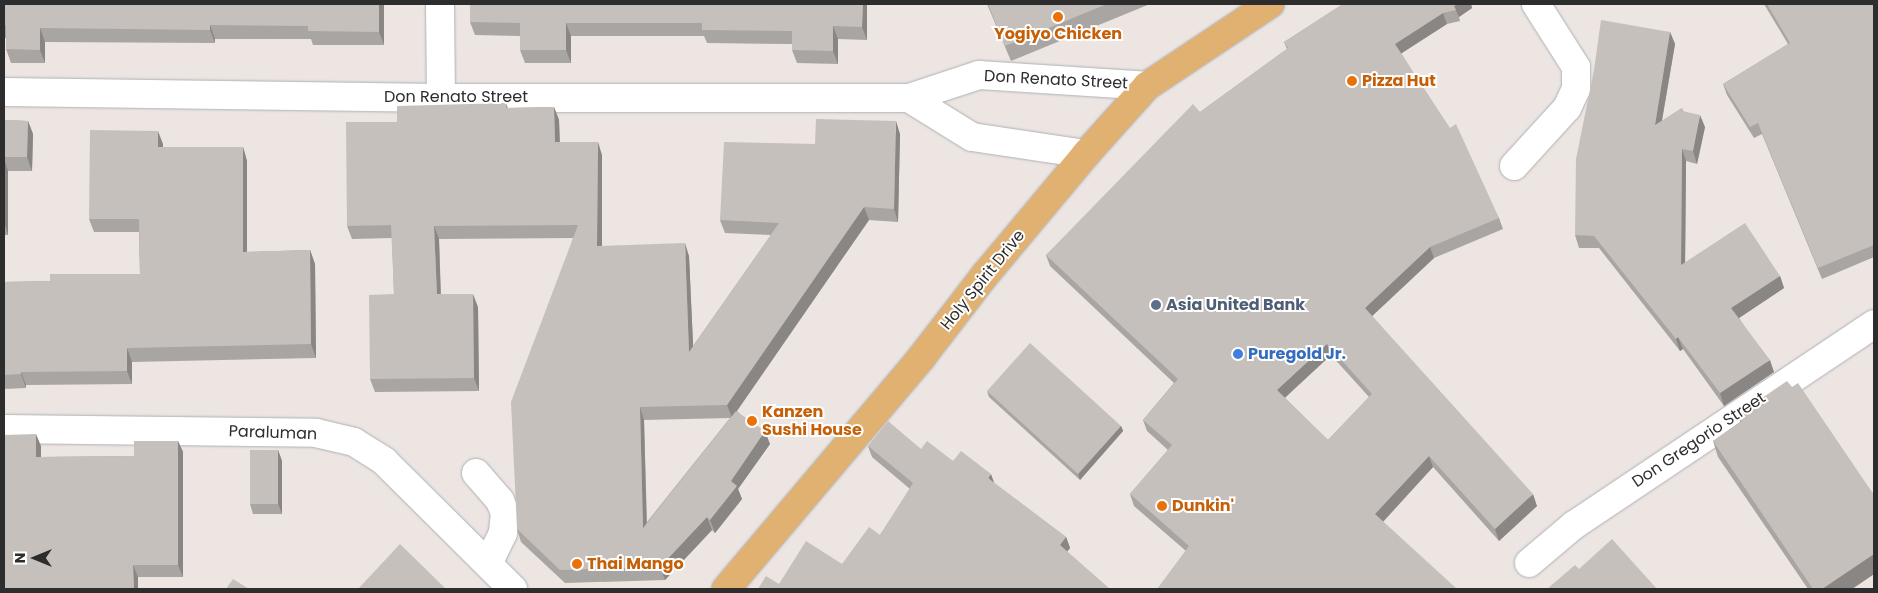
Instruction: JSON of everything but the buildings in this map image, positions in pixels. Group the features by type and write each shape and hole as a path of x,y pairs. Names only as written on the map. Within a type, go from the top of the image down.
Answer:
{"main road":[{"name":"Holy Spirit Drive","path":"726,589 921,358 985,275 1086,154 1147,86 1270,4"}],"street":[{"path":"440,4 441,98"},
{"path":"1514,166 1567,108 1576,89 1576,67 1536,4"},
{"name":"Don Renato Street","path":"4,92 441,98 909,98 979,75 1147,86"},
{"path":"909,98 972,137 1086,154"},
{"name":"Don Gregorio Street","path":"1529,563 1582,520 1874,324"},
{"name":"Paraluman","path":"4,429 316,433 354,442 384,461 513,589"},
{"path":"476,473 500,501 505,513 503,533 488,564"}],"place":[{"name":"Yogiyo Chicken","path":"1058,17"},
{"name":"Pizza Hut","path":"1352,81"},
{"name":"Asia United Bank","path":"1156,305"},
{"name":"Puregold Jr.","path":"1238,354"},
{"name":"Kanzen Sushi House","path":"752,421"},
{"name":"Dunkin'","path":"1162,506"},
{"name":"Thai Mango","path":"577,564"}]}
